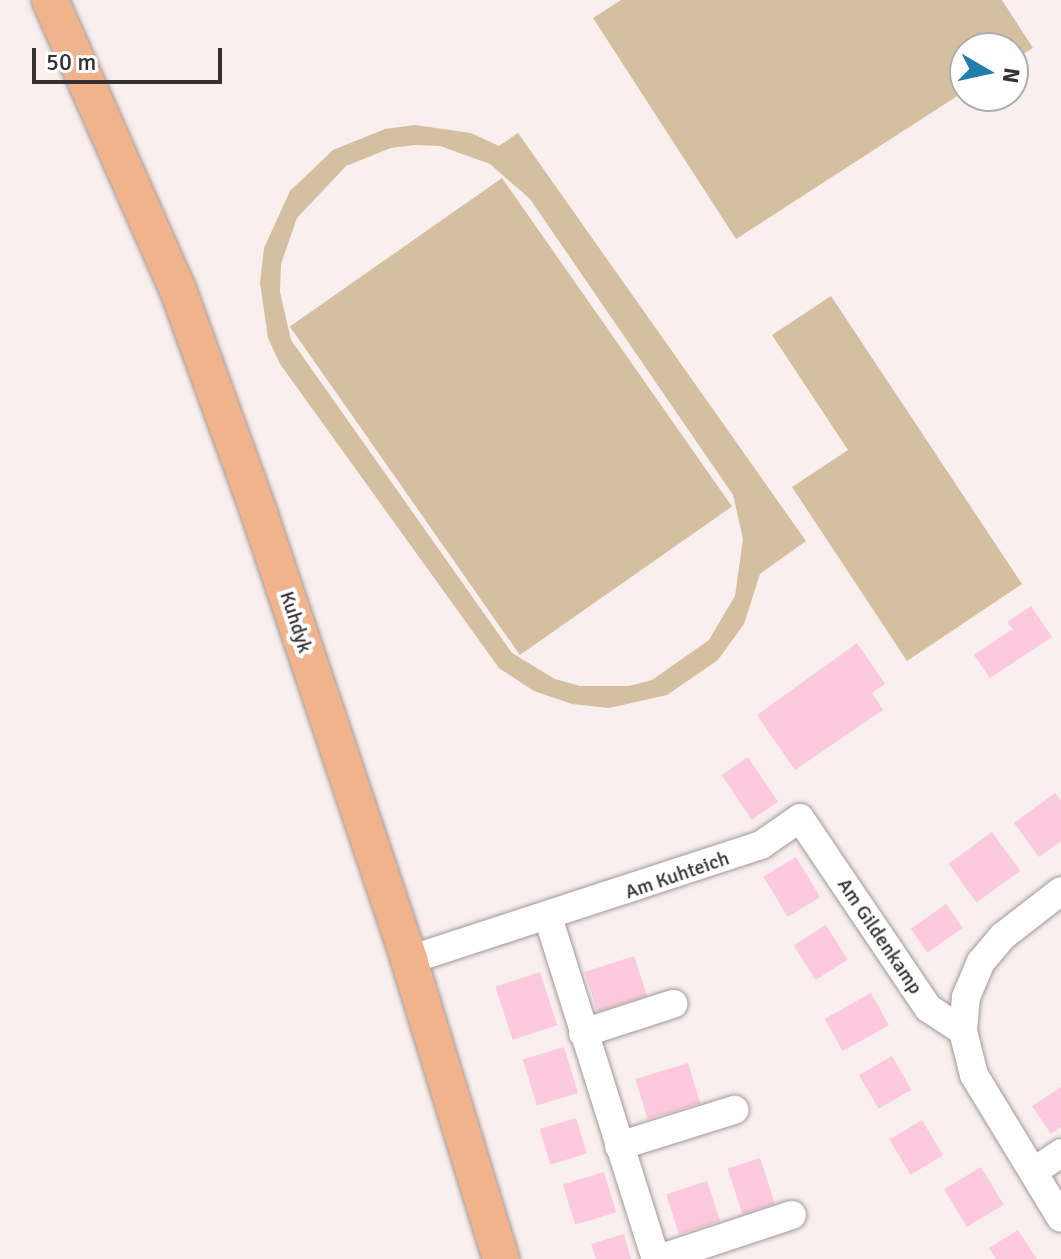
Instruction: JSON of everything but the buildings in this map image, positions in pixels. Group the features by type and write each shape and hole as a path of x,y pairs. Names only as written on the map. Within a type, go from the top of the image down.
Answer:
{"main road":[{"name":"Kuhdyk","path":"50,0 178,290 259,513 409,960 501,1259"}],"street":[{"name":"Am Kuhteich","path":"409,960 548,917 608,891 761,845 800,818"},
{"name":"Am Gildenkamp","path":"800,818 928,1008 963,1031"},
{"path":"1061,891 1003,936 981,962 966,997 963,1031 974,1075 1061,1218"},
{"path":"548,917 657,1259 792,1215"},
{"path":"583,1033 673,1004"},
{"path":"619,1146 734,1110"},
{"path":"1033,1172 1061,1153"}],"shaded area":[{"path":"621,0 1002,0 1023,32 949,32 949,101 736,239 593,18"},
{"path":"415,125 471,133 499,146 518,133 806,541 760,574 744,624 718,660 667,695 609,708 572,704 534,691 499,668 280,364 268,338 260,283 264,248 290,191 333,150 385,129","holes":["440,146 490,164 530,199 733,495 743,539 735,596 709,640 652,680 629,686 580,686 555,679 512,653 291,340 280,292 281,264 297,218 346,166 391,148"]},
{"path":"502,178 732,506 520,655 290,327"},
{"path":"831,296 1022,584 907,661 792,487 848,450 772,335"}]}
